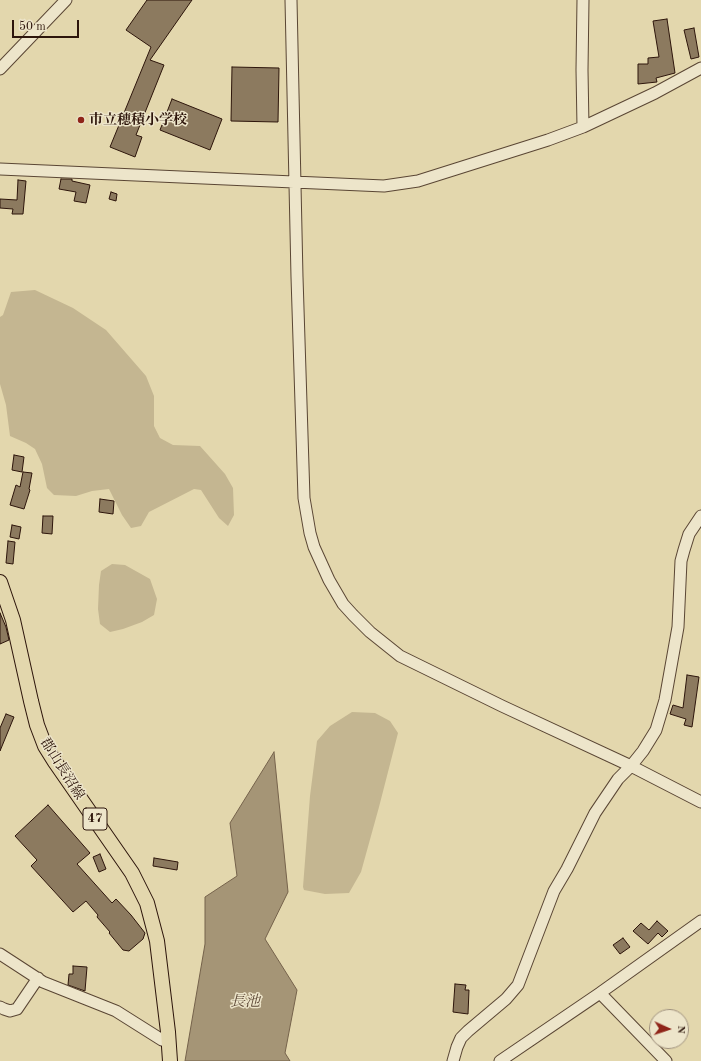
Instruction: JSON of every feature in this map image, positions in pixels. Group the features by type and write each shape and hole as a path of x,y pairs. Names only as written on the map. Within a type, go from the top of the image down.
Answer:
{"main road":[{"name":"郡山長沼線","path":"0,582 13,620 31,702 37,725 45,746 132,873 147,903 157,941 170,1061"}],"street":[{"path":"0,69 66,0"},
{"path":"291,0 296,182 297,292 304,498 314,547 329,580 343,604 353,615 370,632 400,656 502,706 631,766 701,802"},
{"path":"583,127 582,70 584,0"},
{"path":"0,169 384,186 418,181 548,140 583,127 655,93 701,68"},
{"path":"453,1061 461,1038 468,1030 506,999 518,985 554,890 567,869 595,813 618,779 643,751 656,730 665,700 678,628 684,550 689,534 701,516"},
{"path":"500,1061 600,993 701,921"},
{"path":"0,954 44,982 116,1012 162,1040 169,1042"},
{"path":"0,1007 10,1011 17,1009 38,978"},
{"path":"600,993 666,1061"}],"shaded area":[{"path":"35,290 73,308 106,330 146,376 154,396 154,426 160,438 173,445 200,446 225,474 233,488 234,515 228,526 219,518 201,490 194,489 149,512 141,526 131,528 122,515 109,489 92,491 76,496 54,495 47,488 42,464 35,449 10,436 6,405 0,384 0,317 3,315 11,292"},
{"path":"112,564 125,565 150,579 157,599 154,615 142,622 110,632 100,624 98,609 101,571"},
{"path":"352,712 375,713 390,721 398,733 379,807 361,872 349,893 325,894 304,890 310,796 317,741 330,726"}],"water":[{"name":"長池","path":"274,752 288,892 265,939 297,990 285,1053 290,1061 185,1061 205,944 205,897 237,876 230,823"}],"building":[{"path":"147,0 192,0 150,60 164,65 136,135 142,137 135,157 110,147 151,47 126,30"},
{"path":"667,19 675,73 656,78 657,82 638,84 638,64 648,64 648,58 659,57 653,21"},
{"path":"694,28 699,57 691,59 684,30"},
{"path":"232,67 279,68 278,122 231,121"},
{"path":"172,99 222,119 210,150 160,130"},
{"path":"61,179 72,179 72,181 90,185 86,203 74,201 76,192 59,189"},
{"path":"18,180 26,181 23,214 12,214 13,209 0,208 0,199 17,200"},
{"path":"111,192 117,194 116,201 109,199"},
{"path":"14,455 24,457 22,472 12,470"},
{"path":"23,472 32,473 30,490 24,509 10,505 16,485 20,487"},
{"path":"100,499 114,501 113,514 99,512"},
{"path":"43,516 53,516 52,534 42,533"},
{"path":"12,525 21,527 19,539 10,537"},
{"path":"8,541 15,542 13,564 6,563"},
{"path":"0,613 6,627 9,640 0,644"},
{"path":"687,675 699,677 692,727 684,725 686,719 670,714 673,705 683,708"},
{"path":"6,714 14,717 0,751 0,728"},
{"path":"48,805 90,853 77,864 112,903 116,899 145,933 143,939 129,951 123,950 86,901 73,912 31,866 37,860 15,836"},
{"path":"100,854 106,869 99,872 93,857"},
{"path":"154,858 178,862 177,870 153,866"},
{"path":"657,921 668,931 662,937 658,933 648,944 633,931 641,923 649,930"},
{"path":"623,938 630,947 620,954 613,945"},
{"path":"73,966 87,967 85,991 68,985 69,974 73,974"},
{"path":"455,984 466,985 465,990 469,990 468,1014 453,1012"}],"place":[{"name":"市立穂積小学校","path":"81,120"}]}
